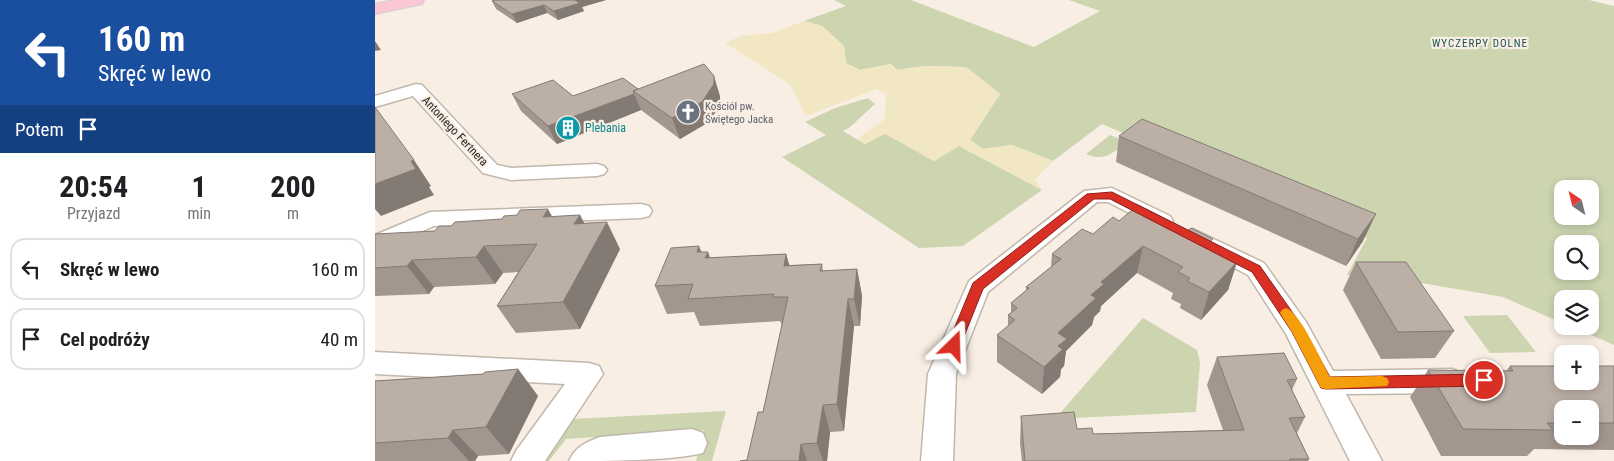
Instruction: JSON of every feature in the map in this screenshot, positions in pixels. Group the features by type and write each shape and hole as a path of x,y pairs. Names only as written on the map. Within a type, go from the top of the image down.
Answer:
{"main road":[{"path":"375,9 416,0"}],"street":[{"name":"Antoniego Fertnera","path":"375,102 416,89 490,169 511,174 597,170"},
{"path":"937,461 942,374 978,287 1091,196 1112,195 1256,269 1297,329 1366,461"},
{"path":"375,244 430,219 641,211"},
{"path":"375,363 589,374 527,461"},
{"path":"1326,383 1474,380"},
{"path":"585,461 600,451 693,443"}],"green space":[{"path":"834,0 911,0 1034,47 1100,11 1069,0 1589,0 1614,6 1614,345 1591,335 1599,335 1599,290 1554,290 1554,319 1503,297 1404,280 1347,275 1367,238 1102,124 1053,161 1012,145 983,149 970,140 1000,94 966,67 924,66 897,70 891,64 860,70 846,63 844,46 822,26 804,21 846,6"},
{"path":"868,98 875,104 843,131 865,144 885,133 934,161 959,146 1042,190 963,246 919,248 782,157 826,135 805,122 835,108"},
{"path":"1110,135 1127,142 1113,153 1103,157 1086,154"},
{"path":"1507,315 1536,352 1490,353 1463,316"},
{"path":"1143,318 1197,350 1200,363 1196,412 1055,419"},
{"path":"726,411 712,461 696,461 704,430 566,439 549,461 536,461 572,419"}],"sand":[{"path":"804,21 822,26 844,46 846,63 860,70 891,64 897,70 924,66 966,67 1000,94 970,140 983,149 1012,145 1053,161 1035,179 1042,190 959,146 934,161 885,134 865,144 857,139 885,119 886,94 876,89 806,116 790,84 725,43 741,36 772,33"}],"building":[{"path":"575,0 580,3 554,11 544,5 512,14 492,1"},
{"path":"704,64 714,76 714,84 702,102 672,118 633,91"},
{"path":"623,78 638,89 633,91 634,94 548,126 512,94 553,80 573,96"},
{"path":"375,107 414,160 411,161 416,169 375,184"},
{"path":"1142,119 1376,214 1358,239 1119,136"},
{"path":"1138,205 1189,231 1191,228 1213,239 1209,243 1220,249 1216,252 1237,262 1209,292 1187,281 1190,278 1178,272 1183,267 1143,246 1101,282 1104,284 1091,295 1096,298 1058,333 1067,339 1058,346 1063,349 1044,367 997,335 1015,320 1008,315 1017,308 1011,303 1029,288 1026,287 1061,259 1052,254 1082,229 1093,234 1113,217 1119,221"},
{"path":"548,209 543,217 580,215 574,224 607,222 563,302 497,306 537,244 484,246 476,257 412,260 407,266 375,268 375,234 435,231 439,226 451,226 455,222 502,219 504,216 517,215 520,210"},
{"path":"699,246 697,252 708,252 705,258 786,254 784,266 822,264 820,271 857,269 854,299 848,299 837,404 823,405 817,443 801,444 799,461 740,461 747,460 758,412 763,412 788,297 773,297 774,294 688,299 693,284 655,286 671,248"},
{"path":"1356,262 1406,262 1454,331 1398,332"},
{"path":"1284,353 1297,379 1287,380 1305,417 1289,418 1309,459 1290,459 1290,461 1025,461 1021,416 1074,412 1077,429 1092,428 1093,434 1244,430 1217,357"},
{"path":"1510,366 1554,366 1554,390 1599,390 1599,366 1614,366 1614,423 1599,423 1599,400 1554,400 1554,423 1547,423 1553,430 1463,429 1428,370 1513,371"},
{"path":"518,369 486,427 453,430 448,438 375,443 375,381 483,374 485,372"}],"slow traffic":[{"path":"1286,313 1297,329 1326,383 1382,382"}],"place":[{"name":"Kościół pw. Świętego Jacka","path":"688,112"},
{"name":"Plebania","path":"568,128"}],"district":[{"name":"WYCZERPY DOLNE","path":"1480,43"}],"route":[{"path":"954,346 978,287 1091,196 1112,195 1256,269 1297,329 1326,383 1484,380"}]}
